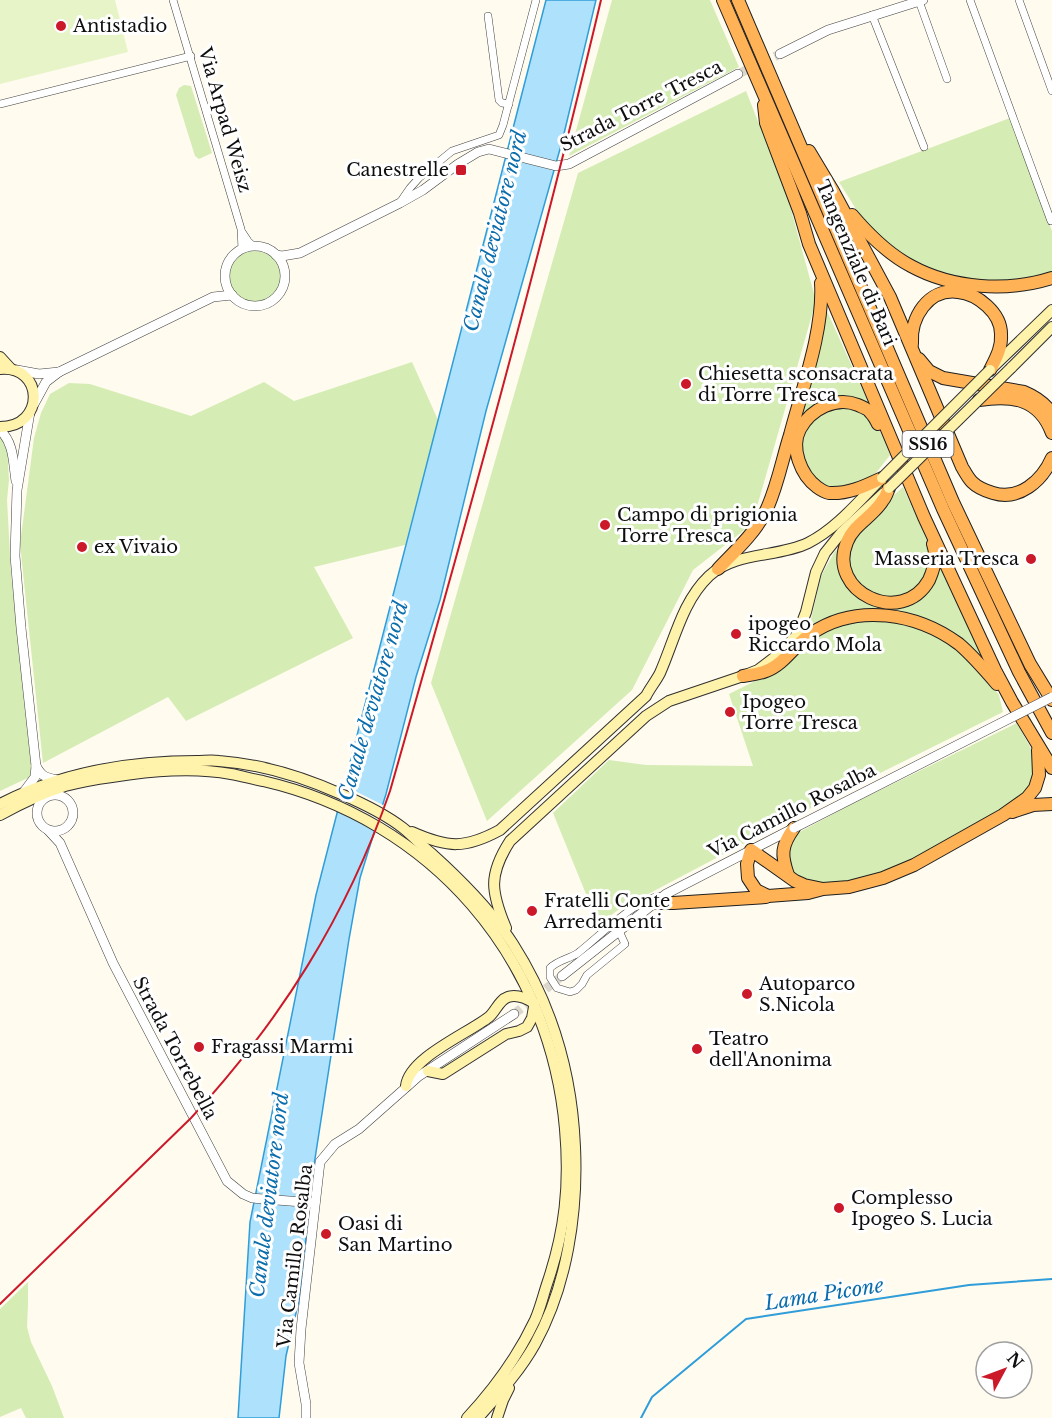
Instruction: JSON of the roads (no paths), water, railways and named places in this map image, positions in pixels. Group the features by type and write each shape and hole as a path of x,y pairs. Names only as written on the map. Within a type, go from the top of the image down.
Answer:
{"highway":[{"name":"Tangenziale di Bari","path":"723,0 943,509 1018,672 1052,733"},
{"name":"Tangenziale di Bari","path":"738,0 953,502 1030,664 1052,699"},
{"path":"763,92 766,123 800,213 809,244 895,450 995,670 1052,768"},
{"name":"SS16","path":"792,126 817,163 890,297 962,467 973,483 985,491 1000,495 1025,491 1038,480 1052,458"},
{"path":"833,191 873,239 905,262 921,270 961,283 982,286 1024,285 1052,278"},
{"path":"718,569 746,541 771,498 818,326 822,294 820,273"},
{"path":"990,370 1000,350 1002,337 1001,327 994,314 984,303 957,292 943,293 932,298 922,307 916,319 912,337 913,352 930,371 944,378 1024,393 1035,397 1047,406 1052,414"},
{"path":"979,400 1016,399 1030,405 1041,413 1052,433"},
{"path":"895,450 870,411 856,404 845,402 821,407 813,414 799,430 796,449 801,469 812,483 826,493 848,492 886,483 883,501 854,531 847,541 844,552 847,575 854,586 874,600 893,603 912,597 927,584 935,561 934,549 924,517"},
{"path":"743,676 767,671 811,633 824,626 850,617 889,615 906,618 947,636 984,668 1012,702"},
{"path":"654,903 808,893 866,884 898,872 1003,815 1027,798 1035,788 1039,775 1038,746"},
{"path":"1003,815 1033,805 1052,804"},
{"path":"788,875 782,853 784,844 794,828"},
{"path":"768,896 756,890 748,878 747,864 751,850 804,885 824,889"}],"main road":[{"path":"497,1418 509,1388 538,1339 552,1308 568,1250 576,1189 573,1115 560,1050 539,992 512,943 497,908 494,875 502,854 510,841 646,716 669,700 743,676 770,662 779,654 796,636 806,612 816,572 825,554 841,533 990,370 1052,309"},
{"path":"0,804 23,792 60,783 96,770 172,761 218,761 268,769 318,784 352,799 422,837 448,845 465,844 483,839 500,830 646,696 659,675 684,609 699,587 718,569 745,558 781,552 808,543 832,527 886,483 979,400 1052,327"},
{"path":"0,357 8,369 27,378 34,395 32,408 25,419 17,424 0,428"},
{"path":"201,761 230,774 268,769"},
{"path":"0,815 34,799 60,783 138,773 185,770 230,774 284,786 343,808 397,838 438,871 471,904 489,927 504,947 525,984 544,1032 554,1064 564,1118 567,1172 564,1216 558,1250 535,1320 507,1369 467,1418"},
{"path":"34,799 48,797 60,783"},
{"path":"403,828 453,873 512,943"},
{"path":"405,1086 413,1070 431,1054 490,1016 504,999 520,996 534,1003"},
{"path":"428,1071 442,1074 506,1034 523,1030 532,1018 534,1003"},
{"path":"568,1250 564,1216 576,1189"},
{"path":"478,1418 528,1357"}],"street":[{"name":"Via Arpad Weisz","path":"173,0 241,229 242,249"},
{"path":"225,278 232,295 243,304 265,305 278,296 283,288 285,272 290,262 300,253 400,203 419,178 452,150 499,135 536,0"},
{"path":"970,0 1052,221"},
{"path":"1019,0 1052,91"},
{"path":"780,54 828,30 921,1 947,79"},
{"path":"872,15 924,147"},
{"path":"488,16 499,100 509,104"},
{"path":"0,104 191,56"},
{"name":"Strada Torre Tresca","path":"400,203 423,190 467,158 489,149 556,166 569,164 738,74"},
{"path":"241,229 254,246 269,250 276,255 285,272"},
{"path":"213,297 222,286 228,263 233,256 242,249 254,246"},
{"path":"276,255 300,253"},
{"path":"23,792 35,777 36,766 17,580 15,519 17,490 32,408 46,382 59,372 213,297 232,295"},
{"path":"8,369 39,374 59,372"},
{"path":"0,428 10,444 17,490"},
{"name":"Via Camillo Rosalba","path":"562,976 666,894 1052,699"},
{"path":"36,766 41,774 60,783"},
{"path":"48,797 61,796 70,804 73,815 60,834 60,843"},
{"name":"Strada Torrebella","path":"48,797 38,806 40,823 60,843 113,963 227,1181 252,1198 315,1203"},
{"path":"48,830 64,829"},
{"path":"619,931 625,944 587,975 576,990 570,992 557,988 550,977 550,968 554,964 576,954 644,902 666,894"},
{"name":"Via Camillo Rosalba","path":"306,1418 299,1363 320,1162 335,1144 359,1129 393,1100 405,1086 514,1014"}],"water":[{"name":"Canale deviatore nord","path":"546,0 596,0 562,142 486,411 440,600 360,878 310,1191 300,1197 299,1210 308,1219 299,1300 286,1356 279,1418 238,1418 250,1222 316,895"}],"waterway":[{"name":"Lama Picone","path":"641,1418 652,1397 746,1319 969,1285 1052,1279"}],"tunnel":[{"path":"738,74 780,54"},
{"path":"514,1014 562,976"}],"railway":[{"path":"0,1304 191,1118 224,1081 282,1005 308,965 353,882 390,791 446,594 526,298 601,0"}],"place":[{"name":"Antistadio","path":"61,26"},
{"name":"Canestrelle","path":"461,170"},
{"name":"Chiesetta sconsacrata di Torre Tresca","path":"686,384"},
{"name":"Campo di prigionia Torre Tresca","path":"605,525"},
{"name":"ex Vivaio","path":"82,547"},
{"name":"Masseria Tresca","path":"1031,559"},
{"name":"ipogeo Riccardo Mola","path":"736,634"},
{"name":"Ipogeo Torre Tresca","path":"730,712"},
{"name":"Fratelli Conte Arredamenti","path":"532,911"},
{"name":"Autoparco S.Nicola","path":"747,994"},
{"name":"Fragassi Marmi","path":"199,1047"},
{"name":"Teatro dell'Anonima","path":"697,1049"},
{"name":"Complesso Ipogeo S. Lucia","path":"839,1208"},
{"name":"Oasi di San Martino","path":"326,1234"}]}
